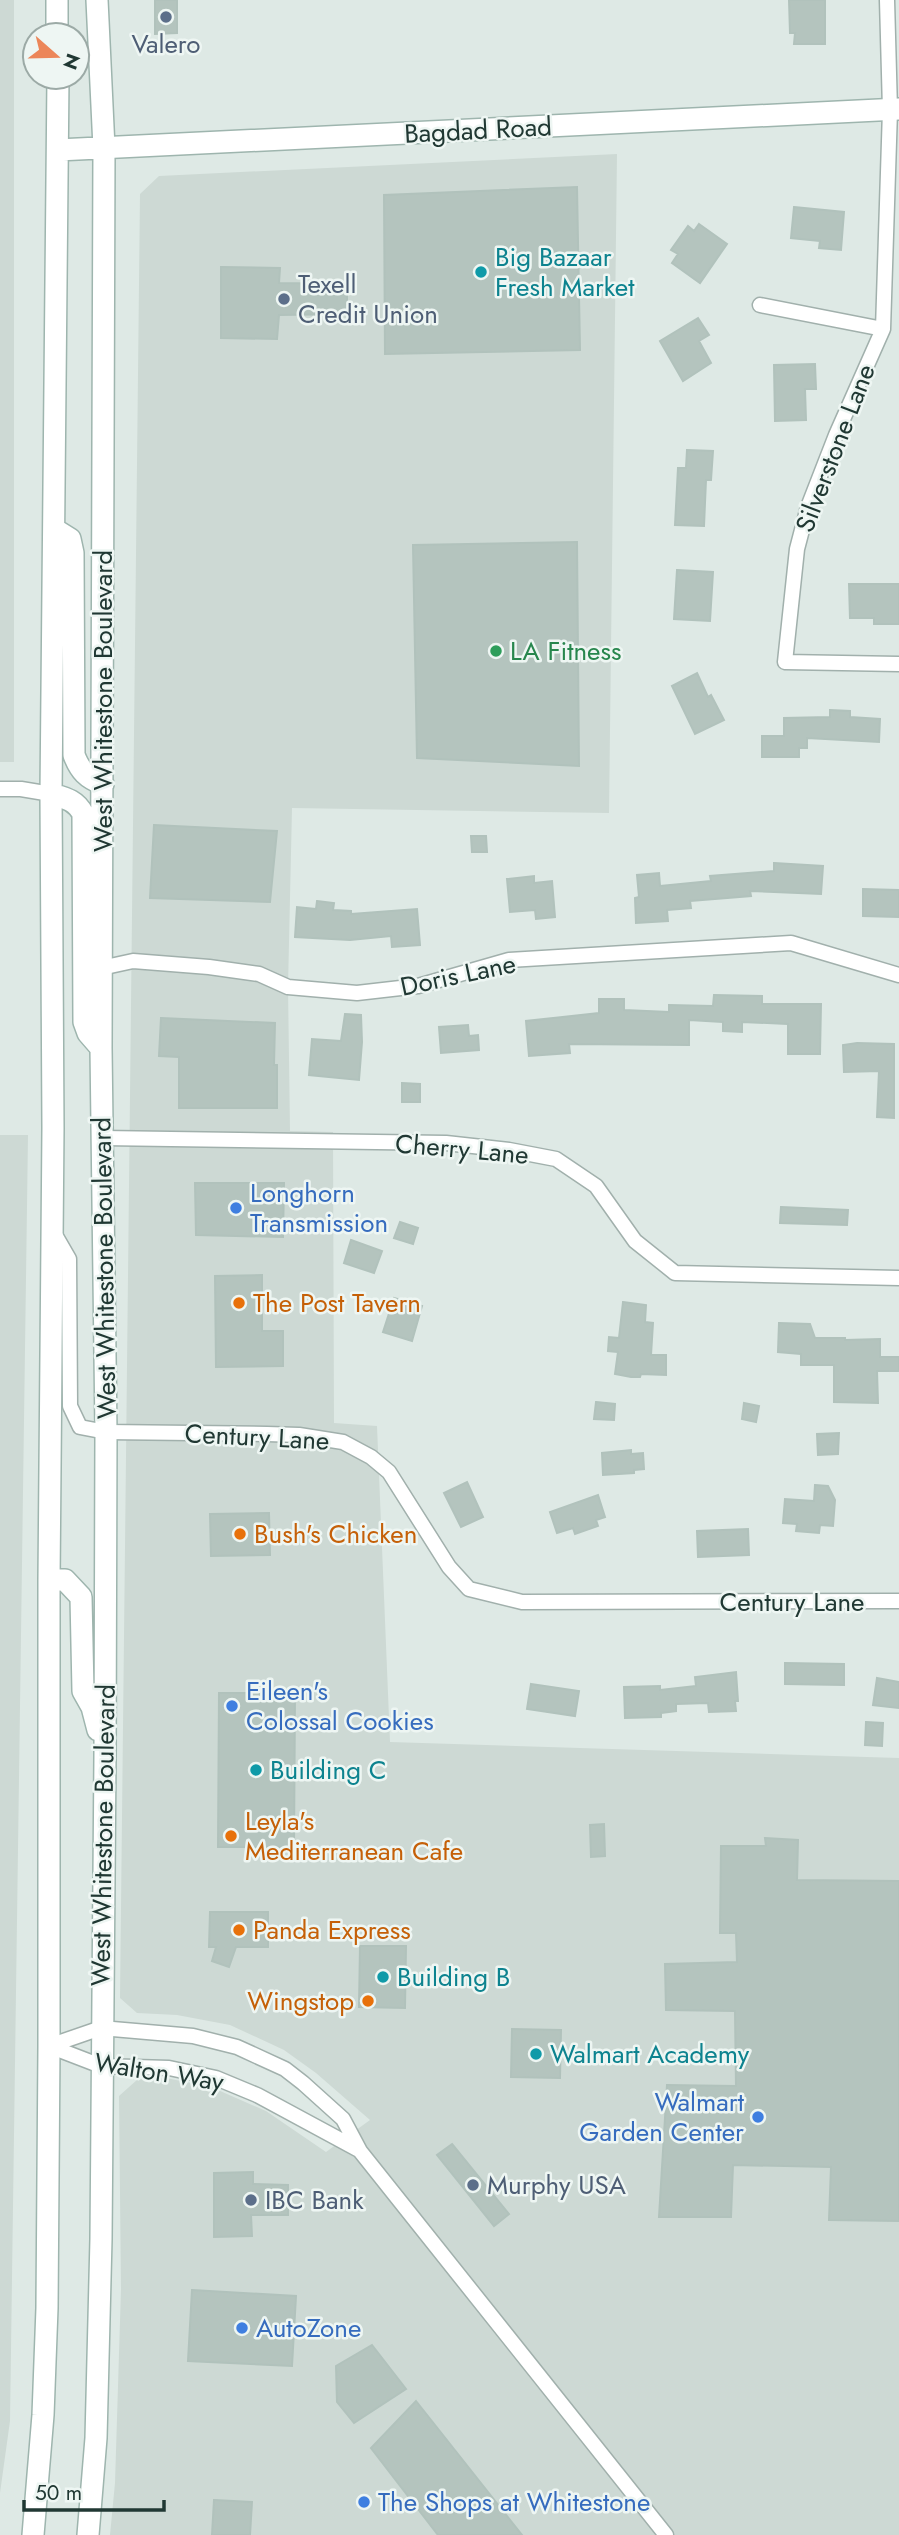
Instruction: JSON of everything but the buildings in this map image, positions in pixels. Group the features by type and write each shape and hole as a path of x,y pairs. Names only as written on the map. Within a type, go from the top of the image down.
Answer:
{"main road":[{"path":"57,0 57,21"},
{"name":"West Whitestone Boulevard","path":"88,2535 96,2438 101,2251 105,1756 106,1432 101,1048 104,148 97,0"},
{"name":"West Whitestone Boulevard","path":"33,2535 45,2361 49,2046 49,1580 53,1233 51,794 58,91"},
{"name":"Bagdad Road","path":"58,150 894,109"},
{"path":"54,530 70,539 73,552 74,755 82,772 91,780 103,784"},
{"path":"51,794 71,799 83,814 84,1022 88,1033 101,1048"},
{"path":"49,1580 65,1580 81,1597 83,1691 92,1707 105,1756"}],"street":[{"name":"Silverstone Lane","path":"887,0 894,109 883,329 836,435 808,507 797,549 785,662 899,664"},
{"path":"760,305 883,329"},
{"path":"0,789 51,794"},
{"name":"Doris Lane","path":"101,968 133,961 209,967 259,974 288,986 357,993 418,986 509,960 791,943 899,975"},
{"name":"Cherry Lane","path":"103,1138 446,1143 556,1158 596,1186 635,1241 675,1273 899,1278"},
{"name":"Century Lane","path":"53,1233 69,1259 70,1406 80,1427 106,1432 277,1434 343,1441 371,1457 389,1472 449,1567 469,1589 522,1602 899,1601"},
{"name":"Walton Way","path":"49,2046 101,2028 204,2038 237,2047 285,2069 343,2119 360,2151 666,2535"},
{"name":"Walton Way","path":"49,2046 101,2067 169,2068 216,2078 257,2095 360,2151"}],"shaded area":[{"path":"0,0 14,0 14,762 0,762"},
{"path":"617,154 609,813 292,808 288,987 290,1131 333,1132 334,1423 377,1426 390,1742 899,1758 899,2535 110,2535 115,2483 121,2289 119,2096 138,2079 166,2078 211,2087 266,2111 326,2152 370,2120 316,2073 284,2050 230,2025 177,2015 137,2013 120,1998 140,194 159,176"},
{"path":"0,1135 28,1135 10,2421 0,2493"}],"place":[{"name":"Valero","path":"166,17"},
{"name":"Big Bazaar Fresh Market","path":"481,272"},
{"name":"Texell Credit Union","path":"284,299"},
{"name":"LA Fitness","path":"496,651"},
{"name":"Longhorn Transmission","path":"236,1208"},
{"name":"The Post Tavern","path":"239,1303"},
{"name":"Bush's Chicken","path":"240,1534"},
{"name":"Eileen's Colossal Cookies","path":"232,1706"},
{"name":"Building C","path":"256,1770"},
{"name":"Leyla's Mediterranean Cafe","path":"231,1836"},
{"name":"Panda Express","path":"239,1930"},
{"name":"Building B","path":"383,1977"},
{"name":"Wingstop","path":"368,2001"},
{"name":"Walmart Academy","path":"536,2054"},
{"name":"Walmart Garden Center","path":"758,2117"},
{"name":"Murphy USA","path":"473,2185"},
{"name":"IBC Bank","path":"251,2200"},
{"name":"AutoZone","path":"242,2328"},
{"name":"The Shops at Whitestone","path":"364,2502"}]}
